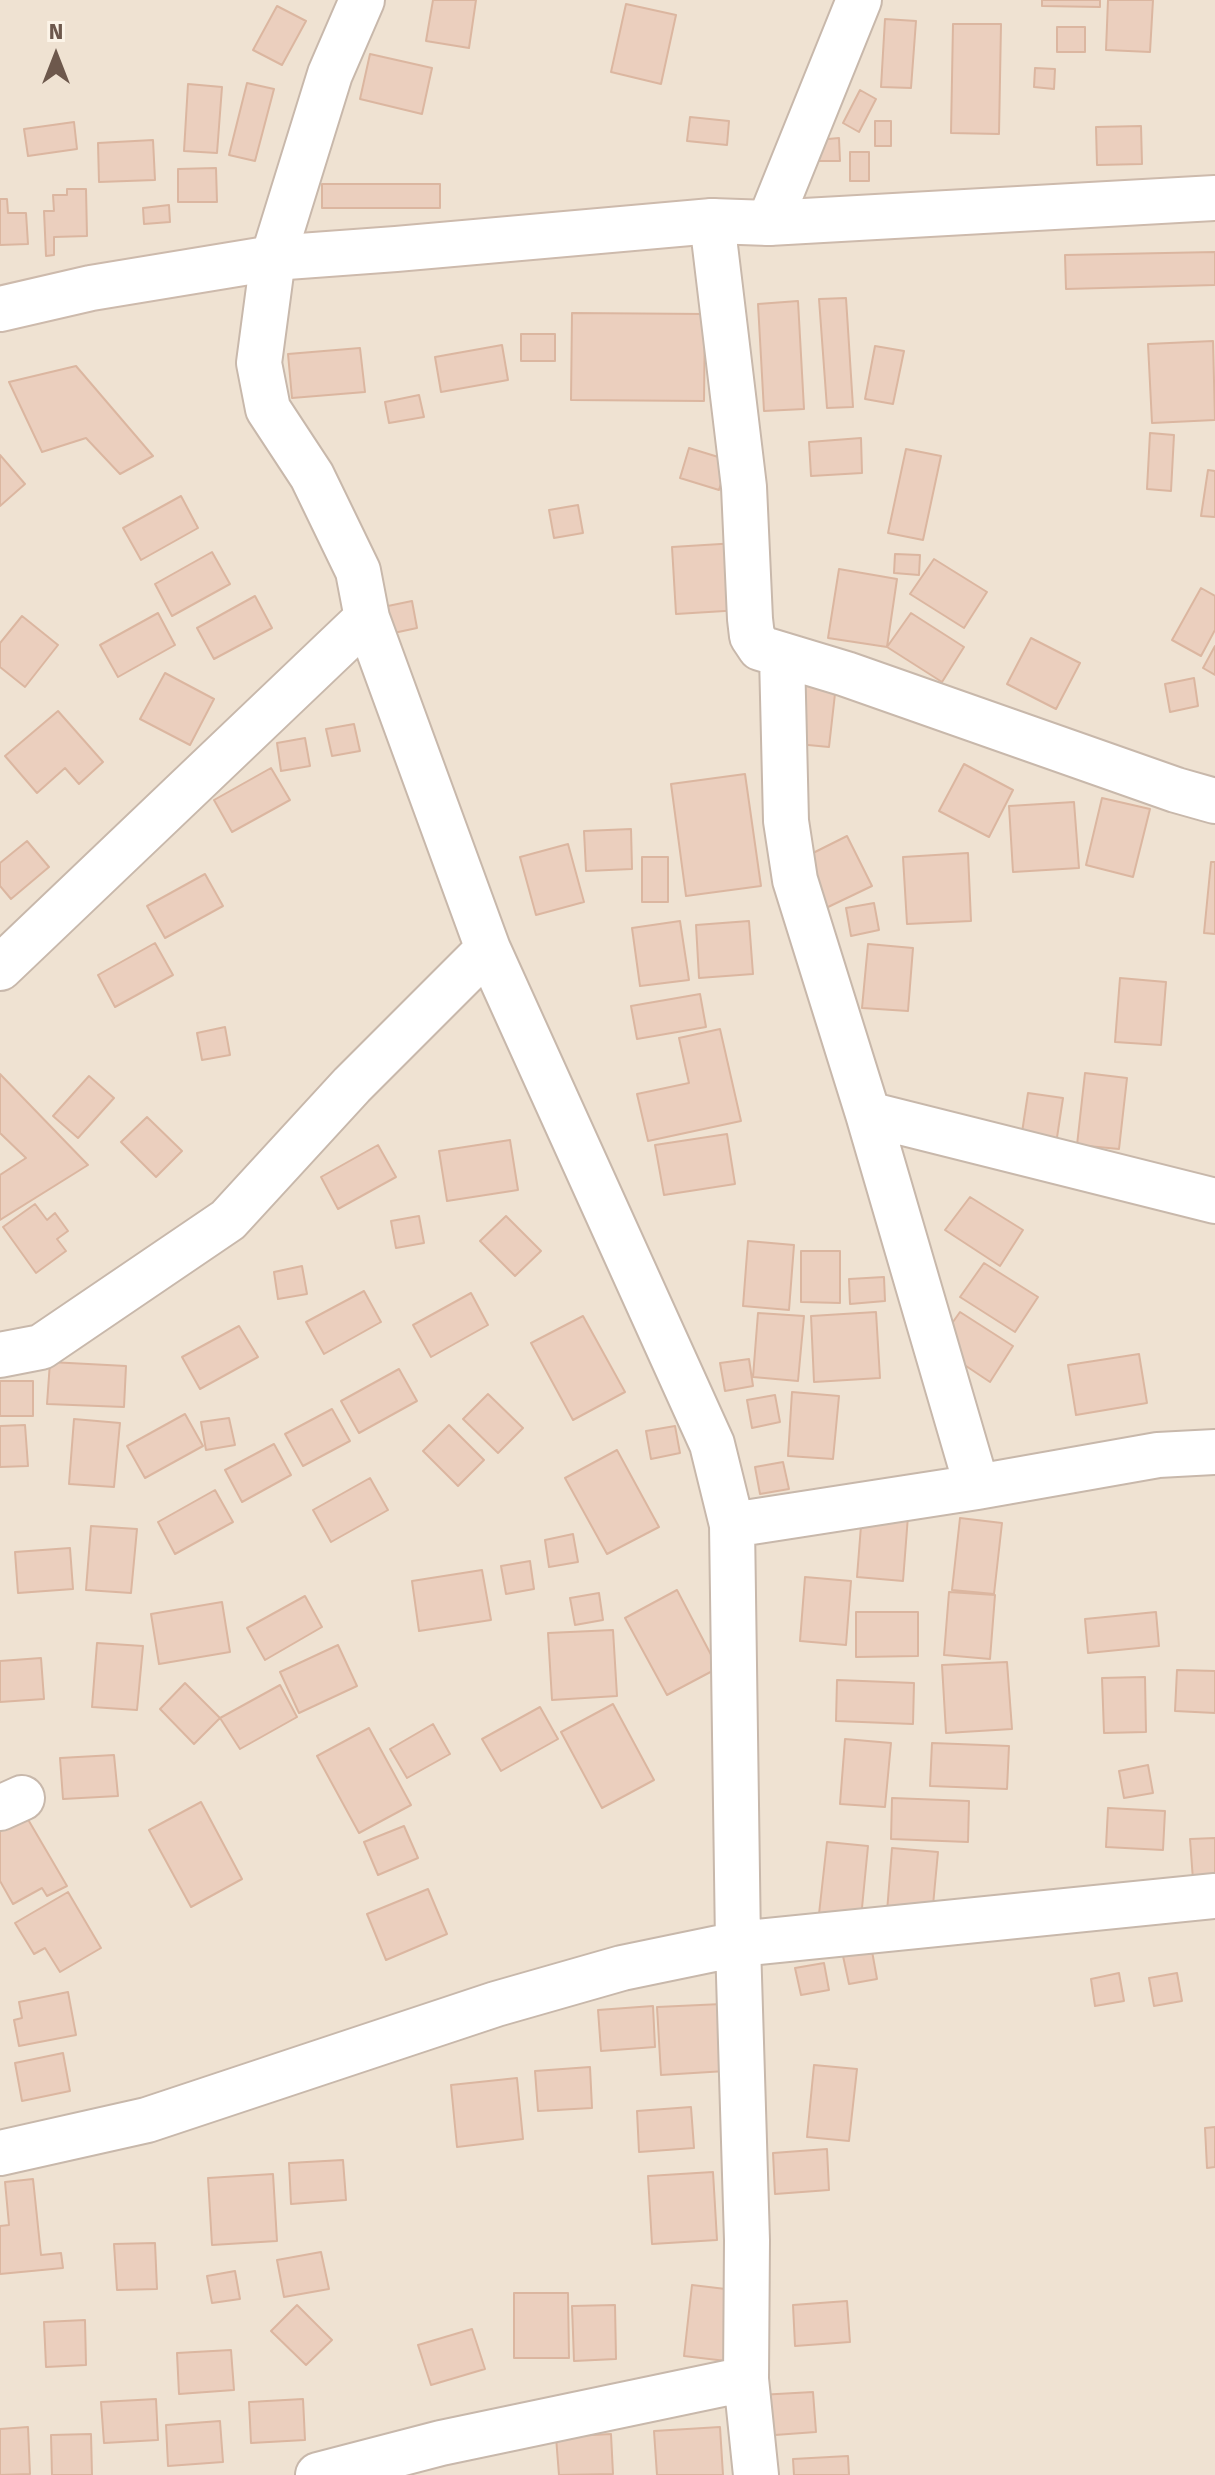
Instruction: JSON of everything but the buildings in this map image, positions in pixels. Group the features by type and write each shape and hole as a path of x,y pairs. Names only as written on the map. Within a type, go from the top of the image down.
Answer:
{"street":[{"path":"362,0 330,74 273,258 259,363 268,409 312,476 358,571 367,618 488,949 712,1444 732,1525 738,1944 747,2240 746,2379 756,2475"},
{"path":"769,223 859,0"},
{"path":"0,309 91,288 273,258 712,221 769,223 1215,198"},
{"path":"712,221 744,487 752,636 760,648 846,674 1215,801"},
{"path":"0,968 367,618"},
{"path":"782,656 786,821 795,880 868,1114 977,1487"},
{"path":"0,1355 41,1347 228,1220 352,1085 488,949"},
{"path":"868,1114 1215,1201"},
{"path":"732,1525 1158,1455 1215,1452"},
{"path":"0,2153 147,2120 496,2004 622,1968 738,1944 1215,1896"},
{"path":"318,2475 443,2459 746,2379"}],"shaded area":[{"path":"0,0 1215,0 1215,2475 0,2475"}]}
